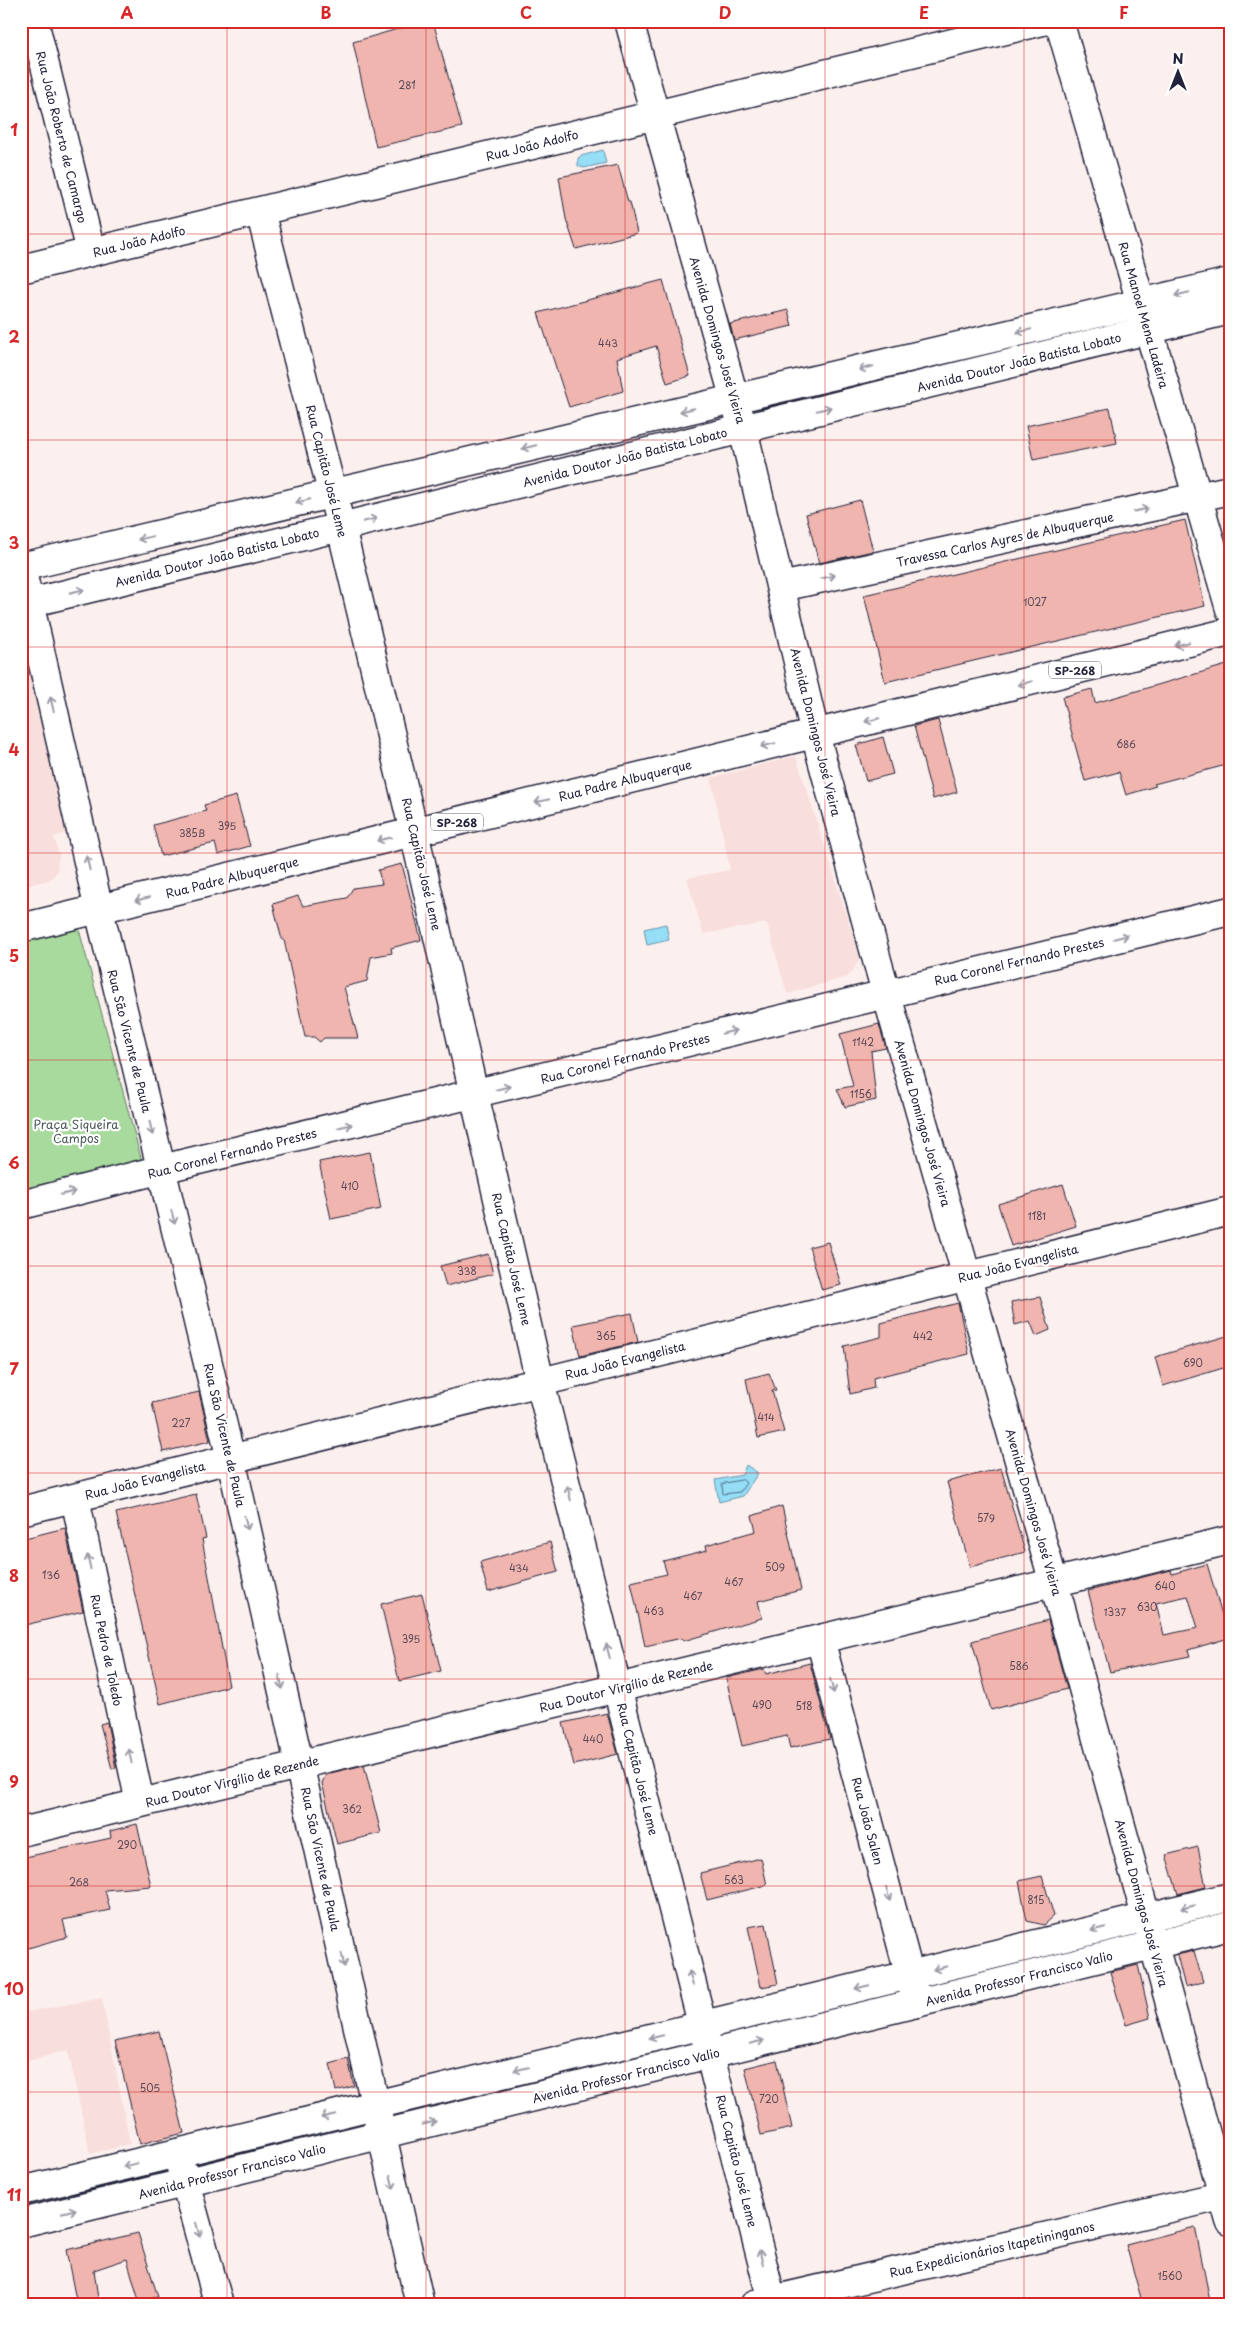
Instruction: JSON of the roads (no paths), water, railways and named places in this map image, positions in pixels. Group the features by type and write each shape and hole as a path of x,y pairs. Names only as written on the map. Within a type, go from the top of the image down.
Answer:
{"street":[{"name":"Rua João Roberto de Camargo","path":"34,21 91,252"},
{"name":"Avenida Domingos José Vieira","path":"629,21 743,428 815,734 886,993 1054,1582 1153,1945 1226,2195 1230,2222"},
{"name":"Rua João Adolfo","path":"21,269 1043,21"},
{"name":"Rua Manoel Mena Ladeira","path":"1059,21 1230,610"},
{"name":"Rua Capitão José Leme","path":"260,211 341,527 414,832 540,1382 703,2025 766,2303"},
{"path":"21,567 1230,282"},
{"name":"Avenida Doutor João Batista Lobato","path":"25,604 1230,310"},
{"name":"Travessa Carlos Ayres de Albuquerque","path":"781,587 1230,490"},
{"name":"Rua São Vicente de Paula","path":"21,567 25,604 83,914 161,1170 231,1459 420,2305"},
{"name":"Rua Padre Albuquerque","path":"21,928 1230,632"},
{"path":"46,751 83,914"},
{"name":"Rua Coronel Fernando Prestes","path":"21,1205 886,993 1230,911"},
{"name":"Rua João Evangelista","path":"21,1511 1230,1211"},
{"name":"Rua Pedro de Toledo","path":"75,1498 140,1803"},
{"name":"Rua Doutor Virgílio de Rezende","path":"21,1832 1230,1540"},
{"name":"Rua João Salen","path":"820,1639 917,2003"},
{"path":"21,2191 1230,1897"},
{"name":"Avenida Professor Francisco Valio","path":"21,2223 1230,1926"},
{"path":"559,2060 567,2089"},
{"path":"484,2078 492,2108"},
{"path":"177,2153 219,2305"},
{"name":"Rua Expedicionários Itapetininganos","path":"766,2303 1226,2195"}],"water":[{"path":"603,150 606,163 584,168 578,166 578,158 581,156"},
{"path":"666,924 669,940 647,945 644,929"},
{"path":"746,1465 758,1473 743,1496 719,1502 715,1480 742,1475"}],"park label":[{"name":"Praça Siqueira Campos","path":"76,1131"}]}
